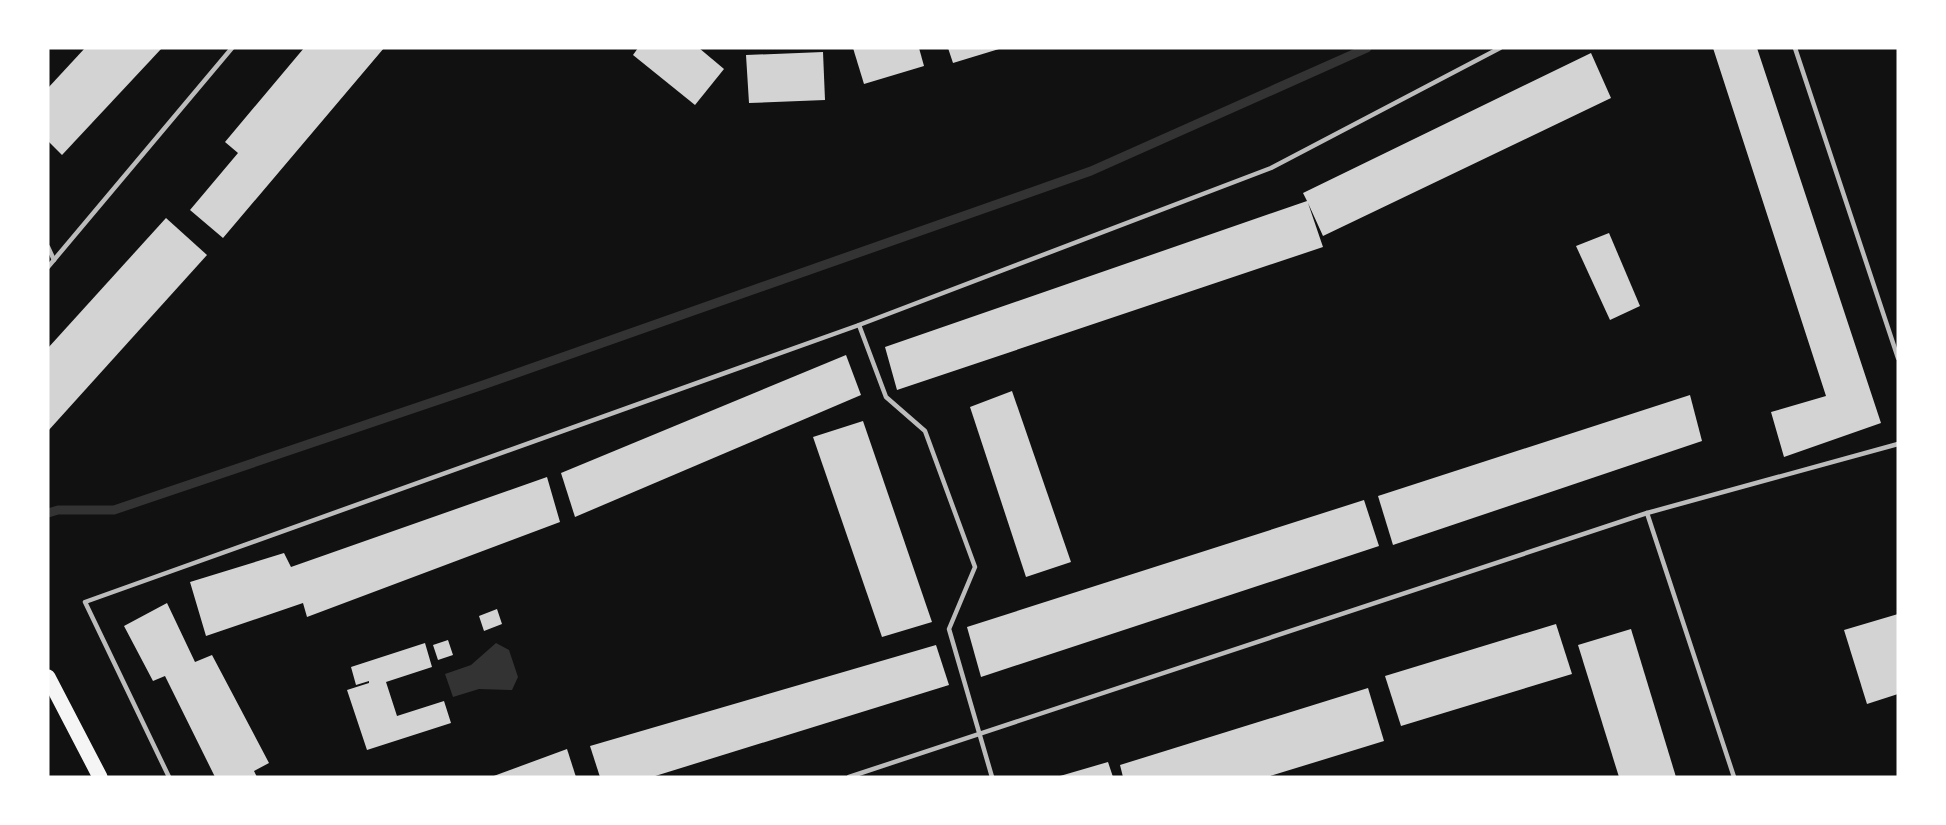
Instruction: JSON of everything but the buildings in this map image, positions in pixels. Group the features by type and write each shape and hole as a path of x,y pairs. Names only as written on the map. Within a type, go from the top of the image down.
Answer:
{"main road":[{"path":"48,677 100,777"}],"lane":[{"path":"48,267 232,48"},
{"path":"168,777 85,602 859,324 1271,168 1500,48"},
{"path":"1795,48 1898,358"},
{"path":"48,247 54,260"},
{"path":"859,324 886,397 925,431 975,567 949,629 992,777"},
{"path":"849,777 979,736 1647,513 1898,444"},
{"path":"1647,513 1734,777"}],"shaded area":[{"path":"496,643 509,650 518,677 512,690 479,689 453,697 445,674 471,665"}],"waterway":[{"path":"48,513 58,510 114,510 483,385 1091,171 1367,48"}]}
